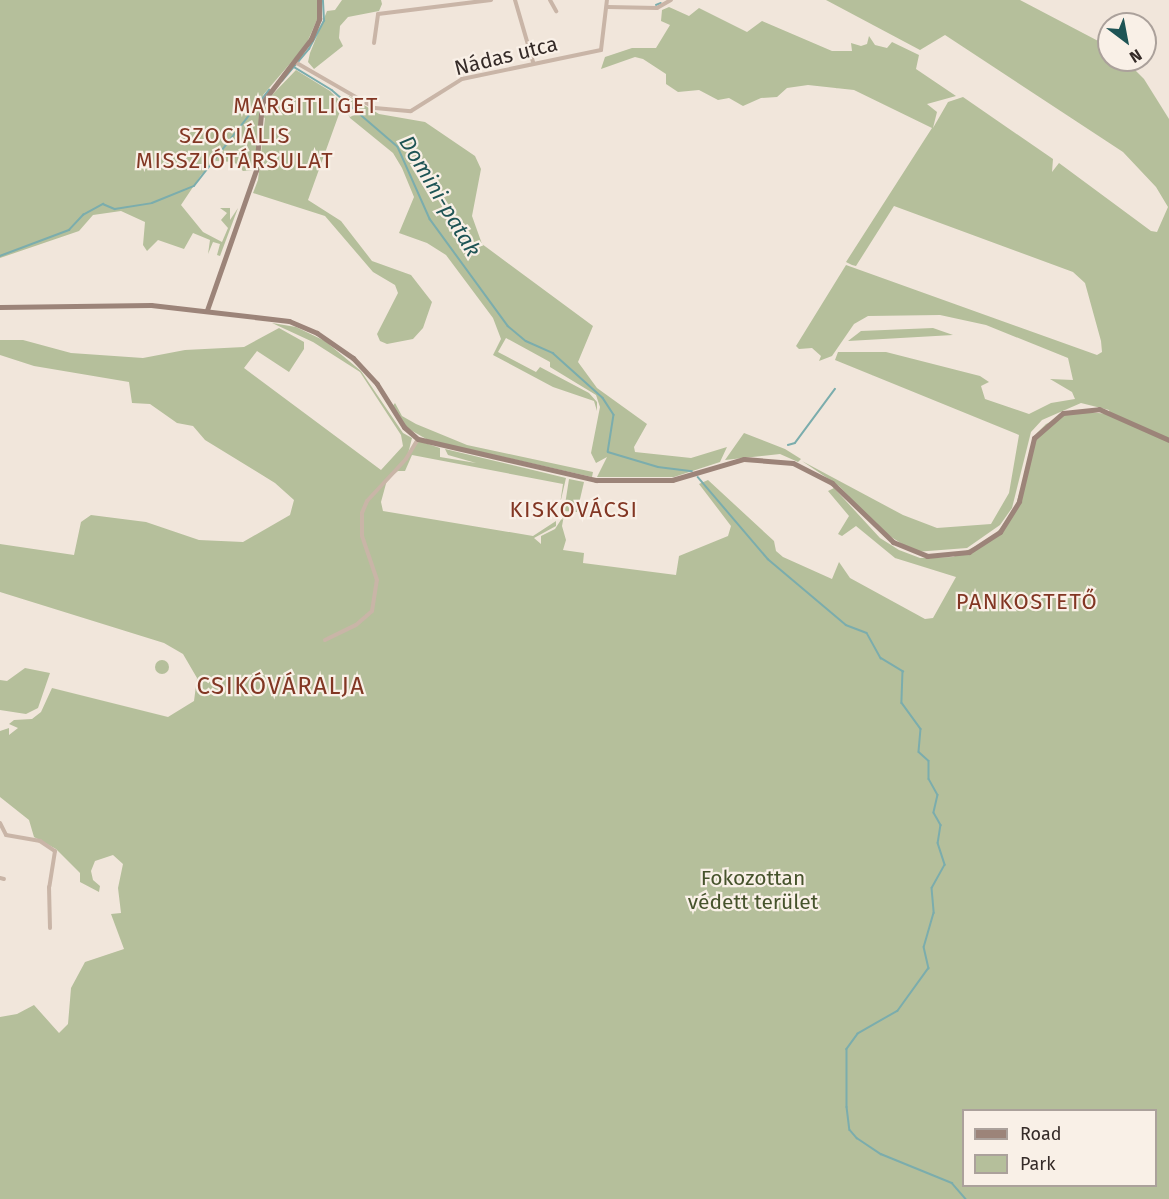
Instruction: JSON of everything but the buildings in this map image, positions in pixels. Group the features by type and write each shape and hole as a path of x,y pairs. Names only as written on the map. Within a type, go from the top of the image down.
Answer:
{"main road":[{"path":"207,310 256,170 261,103 296,62 317,26 319,0"},
{"path":"0,307 137,304 274,318 330,340 368,374 401,423 418,439 596,480 672,480 744,459 793,463 832,483 892,542 912,553 932,557 969,552 1000,532 1019,501 1034,438 1063,413 1099,409 1169,440"}],"street":[{"path":"374,43 377,16 435,5 492,0"},
{"path":"515,0 533,62"},
{"path":"550,0 556,10"},
{"path":"607,0 608,7 657,8 671,0"},
{"name":"Nádas utca","path":"296,62 375,108 407,112 462,79 602,49 608,7"},
{"path":"325,640 356,626 372,610 377,580 362,536 362,513 369,498 406,459 418,439"},
{"path":"0,823 5,835 40,841 55,851 49,887 50,928"}],"green space":[{"path":"0,0 317,0 319,15 306,45 263,95 254,170 243,171 234,162 216,161 201,175 181,205 203,232 222,242 228,228 221,220 227,213 220,208 230,208 230,220 238,208 220,256 217,255 220,244 213,242 208,254 210,240 193,233 184,249 158,240 147,251 143,245 145,222 121,211 93,215 79,231 0,258"},
{"path":"342,0 381,0 382,4 379,11 348,17 340,26 339,38 343,46 314,69 308,62 310,53 327,11 335,10"},
{"name":"Fokozottan védett terület","path":"826,0 1020,0 1097,40 1097,72 1137,72 1144,79 1169,119 1169,1199 0,1199 0,1017 17,1014 34,1005 59,1033 68,1024 71,988 85,962 124,949 111,914 121,913 118,888 123,864 113,855 95,861 91,871 93,880 100,886 99,892 80,882 80,873 56,849 34,837 29,820 0,797 0,731 9,728 9,735 18,728 9,724 14,720 32,719 41,712 52,688 168,717 194,701 197,678 183,654 164,643 0,592 0,544 74,555 81,522 91,515 146,522 199,540 243,542 290,515 294,500 275,483 205,440 193,426 177,423 150,404 132,403 129,382 34,366 0,355 0,340 23,340 71,353 143,358 185,350 244,347 279,328 304,342 304,349 289,372 257,351 244,368 381,470 403,446 401,435 360,372 313,342 272,323 296,327 325,341 361,371 403,433 412,438 408,454 419,441 440,448 440,457 476,463 448,455 445,449 566,478 560,504 563,484 412,455 405,471 398,471 387,480 381,502 383,511 533,536 556,521 556,526 534,538 541,544 541,536 555,529 564,515 562,526 566,540 563,550 584,553 583,563 676,575 679,556 728,536 731,526 699,484 708,480 774,541 776,551 783,557 832,579 839,562 850,578 925,619 933,618 956,577 895,558 856,526 842,536 838,534 849,516 828,491 834,488 880,538 899,550 920,558 953,557 993,538 1015,508 1037,433 1046,424 1074,411 1110,414 1109,410 1081,403 1042,420 1031,432 1012,508 1000,525 967,548 915,552 880,530 839,486 802,461 903,515 937,528 991,524 1009,493 1019,435 835,360 838,352 886,352 980,376 989,382 981,386 985,399 1029,414 1051,403 1075,399 1072,392 1050,379 1073,380 1068,358 986,325 940,315 868,316 854,324 832,356 819,361 821,356 812,348 799,349 796,346 846,265 1097,355 1102,352 1101,341 1085,283 1073,272 894,206 856,266 852,265 846,262 932,128 854,90 808,85 787,88 777,97 761,98 743,106 729,98 718,100 699,90 678,92 666,84 666,74 643,59 635,57 601,69 605,57 632,48 656,48 670,25 661,21 662,10 669,7 689,16 699,8 747,32 762,21 832,51 852,51 851,43 861,46 867,44 869,36 875,45 887,48 892,42 919,55 916,69 956,96 927,104 937,112 933,128 948,102 963,97 1053,159 1052,172 1059,163 1151,231 1157,232 1168,207 1156,187 1123,152 945,35 920,50"},
{"path":"296,70 330,91 343,104 308,200 341,221 372,261 411,275 432,302 423,328 413,339 387,344 380,341 377,334 398,293 395,285 373,272 325,216 253,193 258,180 265,118 261,116 271,96"},
{"path":"349,96 379,114 425,122 475,156 481,169 472,216 482,244 593,326 578,362 597,388 647,424 634,447 635,452 691,458 727,447 720,462 674,477 597,477 607,457 596,463 591,453 600,407 596,395 550,367 550,362 506,338 498,352 536,372 540,367 589,393 597,402 597,411 594,401 553,387 493,355 501,339 493,318 446,255 427,243 399,233 414,197 402,168 393,153 350,118 347,113 350,117 358,113 346,100"},
{"path":"933,328 953,335 848,341 861,331"},
{"path":"395,403 402,416 467,445 593,472 592,477 428,440 407,428 392,407"},
{"path":"744,433 785,449 801,459 798,462 780,454 725,460"},
{"path":"569,479 584,482 577,512 564,511"},
{"path":"162,660 167,662 169,667 167,672 162,674 157,672 155,667 157,662"},
{"path":"25,668 50,673 38,708 26,714 0,710 0,680 7,681"}],"waterway":[{"path":"282,81 309,49 324,21 323,0"},
{"path":"656,5 661,3"},
{"name":"Domini-patak","path":"294,67 332,90 398,147 430,219 508,326 526,341 553,353 603,398 614,415 608,452 658,467 692,471"},
{"path":"0,256 69,230 83,215 103,204 115,209 152,203 194,186 269,90"},
{"path":"788,445 795,443 835,389"},
{"path":"698,477 768,559 846,625 867,633 881,658 903,671 902,703 921,729 919,752 929,761 929,779 938,795 934,813 941,825 938,843 945,865 932,888 934,913 924,947 929,968 898,1011 858,1034 847,1049 847,1107 850,1130 857,1138 881,1154 952,1183 966,1199"}],"district":[{"name":"MARGITLIGET","path":"306,106"},
{"name":"SZOCIÁLIS MISSZIÓTÁRSULAT","path":"235,148"},
{"name":"KISKOVÁCSI","path":"574,510"},
{"name":"PANKOSTETŐ","path":"1027,602"},
{"name":"CSIKÓVÁRALJA","path":"281,687"}]}
